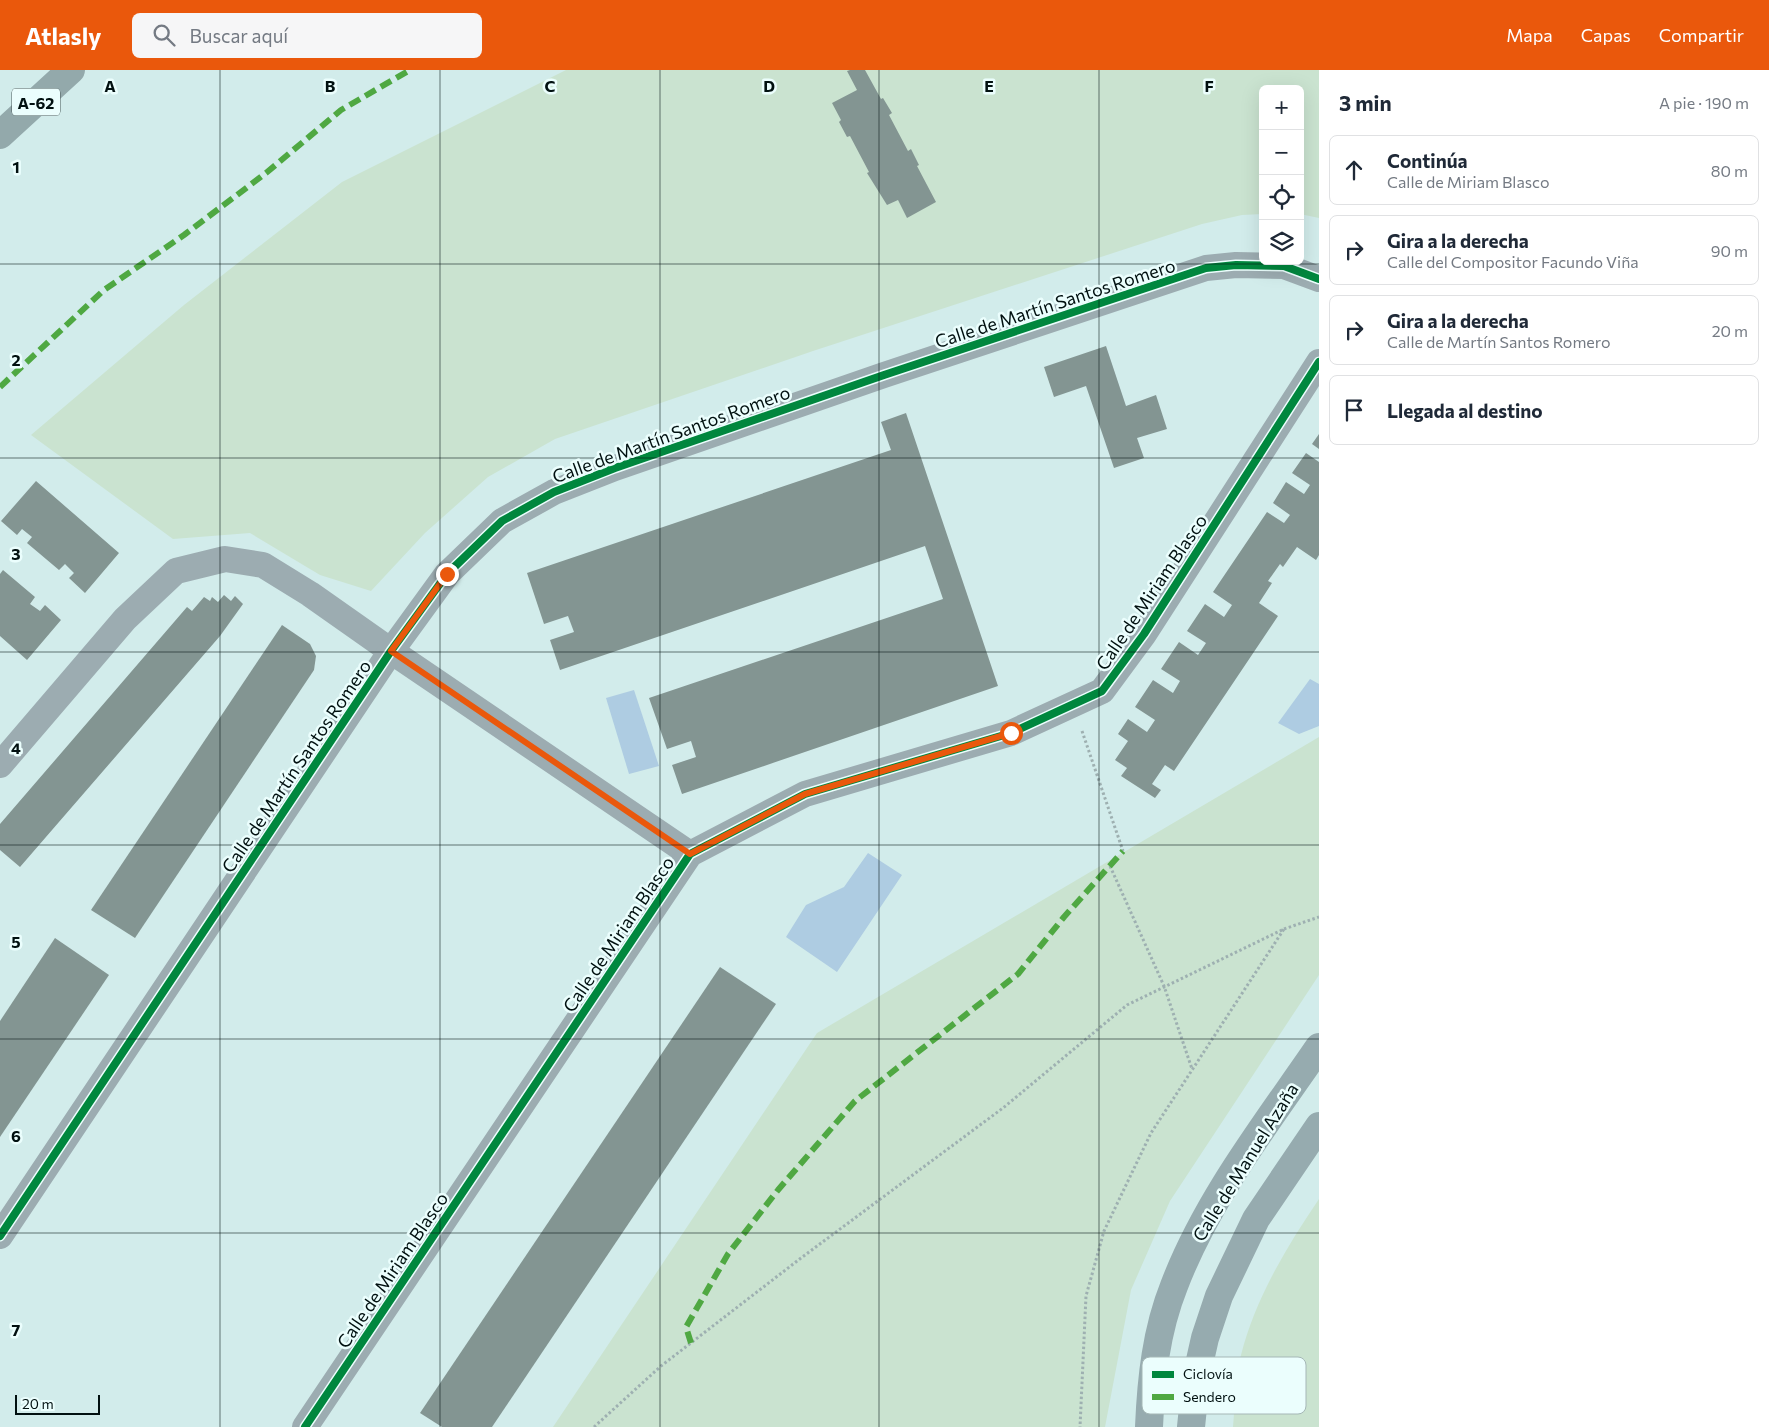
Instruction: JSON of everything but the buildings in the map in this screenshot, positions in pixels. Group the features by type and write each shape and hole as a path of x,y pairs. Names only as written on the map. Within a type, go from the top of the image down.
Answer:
{"highway":[{"name":"A-62","path":"0,135 71,70"}],"street":[{"name":"Calle de Martín Santos Romero","path":"0,1236 391,651 447,574 502,521 554,492 615,468 884,375 1206,268 1236,265 1284,266 1319,279"},
{"name":"Calle de Miriam Blasco","path":"304,1427 690,854 805,794 1011,733 1102,691 1144,634 1319,362"},
{"path":"0,765 124,619 176,571 225,559 263,565 310,594 690,854"},
{"name":"Calle de Manuel Azaña","path":"1155,1357 1174,1287 1207,1216 1319,1047"},
{"path":"1201,1357 1219,1296 1256,1219 1319,1126"},
{"name":"Calle de Manuel Azaña","path":"1149,1427 1150,1414"},
{"path":"1191,1427 1192,1414"}],"path":[{"path":"1072,705 1123,852"},
{"path":"1110,866 1164,986 1192,1070"},
{"path":"594,1427 661,1366 801,1258 1003,1108 1127,1005 1284,928 1319,917"},
{"path":"1080,1427 1086,1296 1104,1231 1151,1133 1284,928"}],"green space":[{"path":"566,70 1319,70 1319,218 1304,215 1304,85 1259,85 1259,214 1242,215 1202,224 813,351 555,439 488,477 425,533 371,591 320,575 250,533 173,539 31,435 184,305 342,182"},
{"path":"1319,737 1319,975 1170,1201 1131,1290 1105,1427 553,1427 817,1033"},
{"path":"1319,1199 1319,1427 1233,1427 1234,1414 1306,1414 1306,1357 1241,1357 1255,1313 1273,1274"}],"water":[{"path":"1310,679 1319,684 1319,726 1299,734 1278,723"},
{"path":"634,690 659,766 629,774 606,698"},
{"path":"868,853 902,875 837,972 786,937 806,905 844,887"}],"marked path":[{"path":"0,387 104,290 184,235 266,173 341,110 410,70"},
{"path":"691,1343 686,1327 728,1254 778,1190 855,1101 1018,974 1064,917 1123,851"}],"cycle path":[{"path":"0,1236 391,651 447,574 502,521 554,492 615,468 884,375 1206,268 1236,265 1284,266 1319,279"},
{"path":"305,1427 690,854 805,794 1011,733 1102,691 1144,634 1319,362"}],"route":[{"path":"447,574 391,651 690,854 805,794 1011,733"}]}
